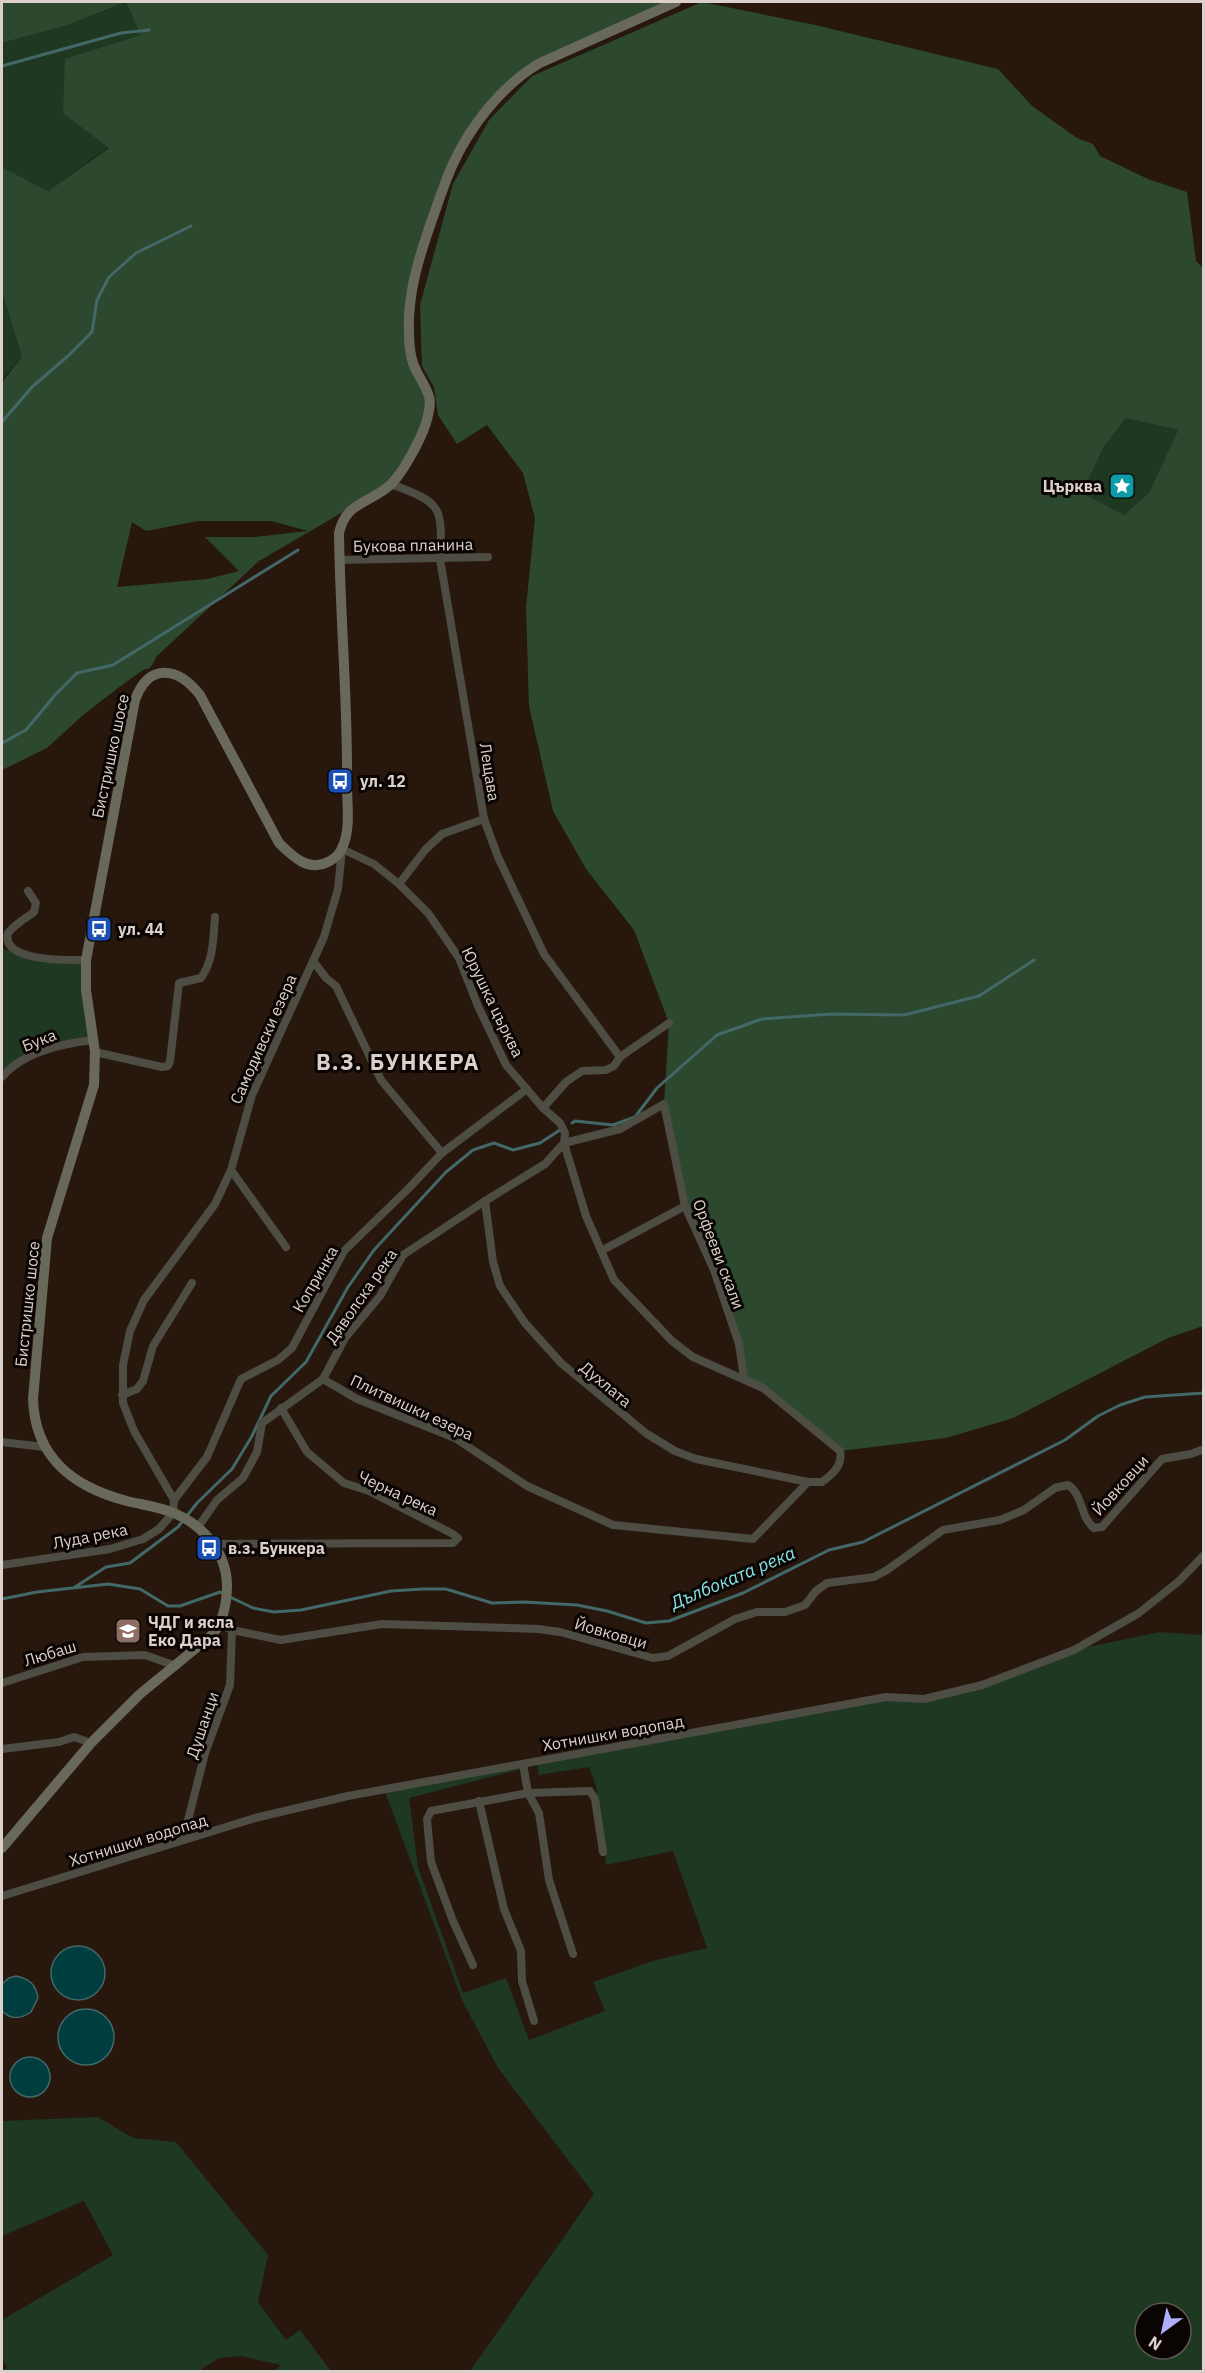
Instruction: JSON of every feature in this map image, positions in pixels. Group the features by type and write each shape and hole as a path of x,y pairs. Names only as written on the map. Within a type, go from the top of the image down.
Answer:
{"street":[{"path":"342,849 347,830 348,762 339,533 341,523 348,511 391,484 425,425 431,402 427,386 417,372 411,357 410,320 420,254 452,166 462,147 510,84 524,73 540,63 676,2"},
{"name":"Лещава","path":"391,484 427,498 437,511 442,528 440,559 484,819 498,857 544,954 620,1056"},
{"name":"Букова планина","path":"339,561 488,557"},
{"name":"Бистришко шосе","path":"221,1624 225,1604 226,1569 221,1554 213,1544 198,1527 173,1513 94,1490 73,1478 56,1463 44,1447 37,1431 33,1399 44,1258 53,1215 92,1099 96,1070 86,990 86,960 132,713 139,690 154,676 171,673 179,675 195,689 279,843 289,853 308,865 317,865 335,858 342,849"},
{"path":"399,884 425,850 442,834 484,819"},
{"name":"Юрушка църква","path":"342,849 374,864 399,884 428,913 459,958 478,1006 506,1065 543,1108 560,1123 565,1132 564,1143 586,1216 614,1280 672,1341 693,1357 763,1388 840,1451 842,1458 840,1465 830,1477 822,1482 808,1482"},
{"name":"Самодивски езера","path":"174,1500 134,1431 126,1412 122,1395 124,1356 137,1314 152,1286 215,1204 231,1170 245,1111 324,937 338,890 342,849"},
{"path":"28,891 36,903 34,912 6,937 7,946 13,954 26,957 86,960"},
{"path":"95,1052 162,1067 168,1066 179,984 201,978 209,966 212,956 214,917"},
{"path":"313,962 336,986 381,1080 442,1153"},
{"path":"543,1108 566,1082 582,1071 606,1070 614,1066 620,1056 669,1023"},
{"name":"Бука","path":"2,1077 12,1065 52,1048 66,1043 92,1040"},
{"name":"Копринка","path":"174,1500 207,1457 241,1378 278,1360 292,1348 344,1251 442,1153 526,1089"},
{"name":"Орфееви скали","path":"564,1143 620,1129 664,1104 685,1206 721,1292 739,1344 744,1378"},
{"name":"Дяволска река","path":"198,1527 217,1500 243,1478 257,1452 262,1423 323,1379 345,1338 380,1296 404,1255 484,1201 545,1164 564,1143"},
{"path":"231,1170 286,1247"},
{"name":"Духлата","path":"484,1201 493,1262 500,1286 525,1323 561,1363 646,1434 675,1451 696,1459 808,1482"},
{"path":"601,1251 685,1206"},
{"path":"122,1395 137,1389 143,1381 153,1346 192,1283"},
{"name":"Плитвишки езера","path":"323,1379 357,1399 454,1438 527,1486 613,1525 753,1539 808,1482"},
{"name":"Черна река","path":"213,1544 453,1543 458,1539 453,1534 369,1491 344,1484 307,1452 281,1408"},
{"path":"2,1442 44,1447"},
{"name":"Йовковци","path":"232,1630 281,1640 382,1624 538,1629 560,1632 636,1655 653,1658 668,1656 735,1619 757,1612 785,1612 805,1605 816,1591 827,1583 874,1577 943,1530 1000,1520 1024,1510 1055,1488 1068,1485 1074,1489 1088,1523 1094,1528 1102,1527 1162,1459 1191,1454 1203,1449"},
{"path":"173,1513 174,1500"},
{"name":"Луда река","path":"2,1565 110,1549 143,1539 159,1529 173,1513"},
{"name":"Хотнишки водопад","path":"2,1896 255,1818 348,1796 886,1697 924,1699 982,1685 1074,1650 1139,1613 1179,1581 1203,1555"},
{"path":"2,1848 91,1743 140,1694 206,1642 221,1624 232,1630"},
{"name":"Душанци","path":"183,1840 205,1753 230,1685 232,1630"},
{"name":"Любаш","path":"2,1683 83,1657 145,1655 177,1666"},
{"path":"2,1749 58,1742 74,1737 91,1743"},
{"path":"523,1764 528,1793 540,1813 549,1880 573,1954"},
{"path":"473,1965 453,1922 431,1862 428,1814 435,1809 528,1793 590,1791 595,1799 603,1852"},
{"path":"479,1801 504,1910 521,1951 522,1981 534,2020"}],"green space":[{"path":"2,2 126,2 68,25 2,43"},
{"path":"126,2 675,2 524,73 469,136 420,254 410,357 427,386 425,425 391,484 259,561 157,656 150,668 143,670 118,688 82,716 47,748 2,770 2,382 22,357 2,292 2,167 48,191 109,148 63,113 65,59 141,35","holes":["198,521 271,521 308,531 255,537 205,537 239,571 207,579 117,587 132,522 146,531"]},
{"path":"127,2 141,35 109,147 48,191 2,167 2,43 68,25"},
{"path":"702,2 815,25 998,69 1032,106 1077,138 1093,144 1100,156 1148,179 1187,192 1196,261 1204,269 1203,1326 1168,1338 1013,1418 946,1438 840,1451 744,1378 739,1344 714,1270 685,1206 664,1104 669,1023 634,930 586,869 553,811 529,706 526,607 535,518 523,473 487,425 457,444 438,415 434,387 422,366 420,305 453,184 489,120 532,76","holes":["1126,418 1178,430 1149,493 1124,515 1082,493 1105,445"]},
{"path":"2,292 22,357 2,380"},
{"path":"1126,418 1178,430 1149,493 1124,515 1082,494 1105,445"},
{"path":"2,948 25,957 86,960 92,1040 66,1043 12,1065 2,1079"},
{"path":"1160,1632 1203,1635 1203,2371 470,2371 594,2194 498,2068 462,2000 384,1789 886,1697 924,1699 982,1685 1074,1650","holes":["537,1765 539,1775 589,1767 596,1786 606,1865 673,1851 707,1948 656,1960 593,1982 605,2011 529,2040 506,1978 463,1993 418,1867 409,1798"]},
{"path":"98,2117 133,2138 176,2142 268,2255 258,2302 286,2340 300,2330 331,2371 274,2371 281,2365 241,2356 219,2358 199,2371 2,2371 7,2367 2,2359 2,2320 113,2255 84,2201 2,2236 2,2121"}],"water":[{"path":"73,1946 83,1946 93,1950 101,1958 105,1973 101,1988 93,1996 83,2000 73,2000 63,1996 55,1988 51,1978 51,1968 55,1958 63,1950"},
{"path":"16,1976 32,1983 38,1998 31,2012 16,2017 9,2016 2,2011 2,1984"},
{"path":"86,2009 101,2014 109,2022 114,2037 109,2052 101,2060 86,2065 71,2060 63,2052 58,2037 63,2022 71,2014"},
{"path":"30,2057 44,2063 50,2077 44,2091 30,2097 16,2091 10,2077 16,2063"}],"waterway":[{"path":"2,66 121,33 149,30"},
{"path":"2,422 32,387 92,332 97,300 109,277 136,253 191,226"},
{"path":"2,743 26,730 77,673 113,665 298,550"},
{"path":"572,1123 575,1121 613,1125 635,1117 657,1088 717,1035 762,1019 831,1014 904,1015 979,996 1034,960"},
{"path":"186,1517 232,1469 252,1436 271,1396 306,1362 348,1287 374,1250 446,1172 473,1150 494,1143 513,1150 540,1143 560,1130"},
{"name":"Дълбоката река","path":"230,1597 253,1608 274,1612 301,1610 391,1591 446,1589 492,1603 577,1605 646,1623 669,1621 743,1593 829,1550 863,1542 1065,1440 1098,1416 1120,1405 1145,1397 1204,1393"},
{"path":"75,1587 106,1567 130,1563 182,1522"},
{"name":"Дълбоката река","path":"2,1599 37,1592 108,1584 140,1589 168,1606 180,1606 220,1592 224,1594"}],"place":[{"name":"Църква","path":"1122,486"},
{"name":"ул. 12","path":"340,781"},
{"name":"ул. 44","path":"99,929"},
{"name":"в.з. Бункера","path":"209,1548"},
{"name":"ЧДГ и ясла Еко Дара","path":"128,1631"}],"district":[{"name":"В.З. БУНКЕРА","path":"398,1062"}]}
